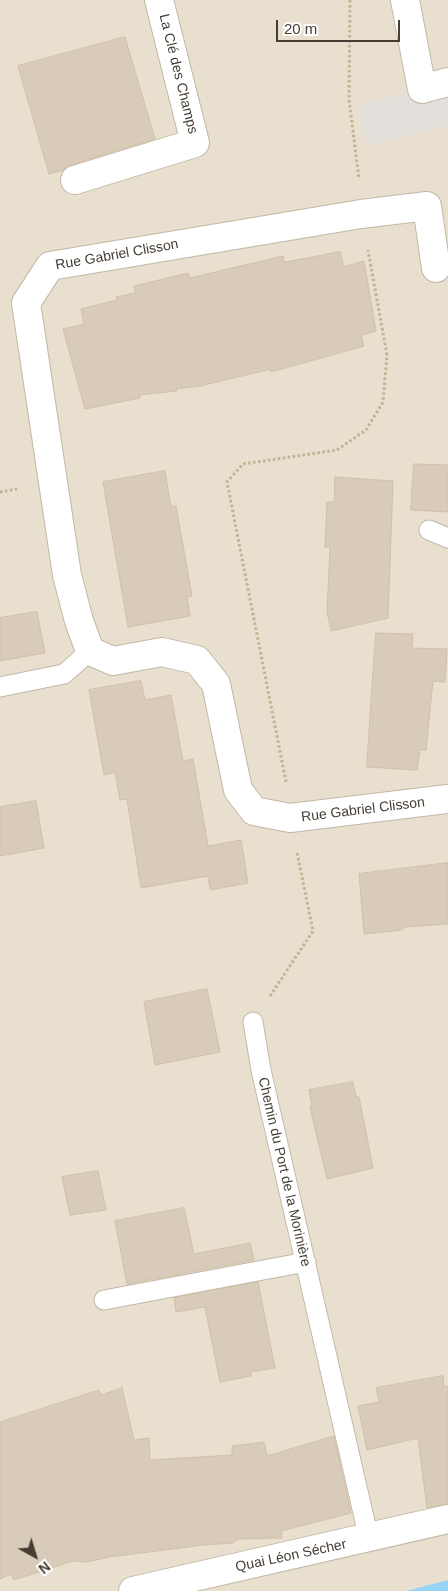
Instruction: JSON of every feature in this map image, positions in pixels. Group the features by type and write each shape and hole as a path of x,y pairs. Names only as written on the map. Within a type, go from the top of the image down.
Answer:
{"street":[{"name":"La Clé des Champs","path":"75,180 195,144 159,0"},
{"path":"406,0 422,89 448,82"},
{"name":"Rue Gabriel Clisson","path":"436,268 427,206 361,214 50,266 26,303 67,575 79,621 90,651 112,661 162,652 197,660 216,684 238,790 254,811 290,818 448,799"},
{"name":"Quai Léon Sécher","path":"133,1591 448,1520"}],"lane":[{"path":"429,530 448,538"},
{"path":"0,687 64,674 90,651"},
{"name":"Chemin du Port de la Morinière","path":"253,1022 261,1070 369,1539"},
{"path":"104,1300 306,1262"}],"path":[{"path":"253,1022 313,931 290,818 285,765 227,482 243,464 337,450 366,430 383,402 387,356 361,214 358,163 349,99 350,0"}],"shaded area":[{"path":"0,0 448,0 448,1580 406,1591 0,1591"},
{"path":"448,82 448,125 367,146 357,105"}],"water":[{"path":"448,1580 448,1591 406,1591"}],"building":[{"path":"125,37 155,139 70,165 63,170 49,174 18,66"},
{"path":"340,252 344,267 364,261 376,331 361,335 364,346 271,372 271,369 200,386 176,389 177,391 139,395 140,398 85,409 63,329 84,324 81,309 117,300 116,297 135,293 134,286 188,273 190,278 283,256 284,262"},
{"path":"414,464 448,465 448,512 411,510"},
{"path":"165,471 171,507 176,506 192,596 187,597 190,616 128,627 103,482"},
{"path":"335,477 393,481 388,618 331,631 327,612 330,547 325,547 327,502 334,502"},
{"path":"37,612 45,653 0,661 0,618"},
{"path":"376,633 413,634 412,648 447,649 445,682 433,681 426,750 420,750 417,770 367,767"},
{"path":"141,681 145,700 171,695 183,761 193,759 208,846 241,840 248,883 210,890 208,876 141,888 127,799 120,800 115,772 104,775 89,690"},
{"path":"36,801 44,848 0,856 0,807"},
{"path":"448,863 448,924 403,927 403,930 364,934 359,874"},
{"path":"207,989 220,1052 155,1065 144,1002"},
{"path":"353,1082 356,1097 359,1097 373,1168 327,1179 310,1107 312,1107 309,1090"},
{"path":"98,1171 106,1210 70,1215 62,1177"},
{"path":"184,1208 194,1254 250,1243 254,1260 127,1284 115,1221"},
{"path":"258,1282 275,1368 250,1372 251,1376 220,1382 205,1307 176,1312 174,1298"},
{"path":"443,1376 444,1387 448,1386 448,1504 427,1508 418,1438 367,1450 358,1406 379,1402 376,1388"},
{"path":"122,1388 134,1440 149,1438 150,1460 232,1455 232,1446 264,1442 267,1456 334,1436 351,1513 281,1531 282,1538 238,1539 233,1543 109,1557 87,1562 73,1561 14,1580 11,1574 0,1579 0,1422 99,1390 101,1395"}]}
